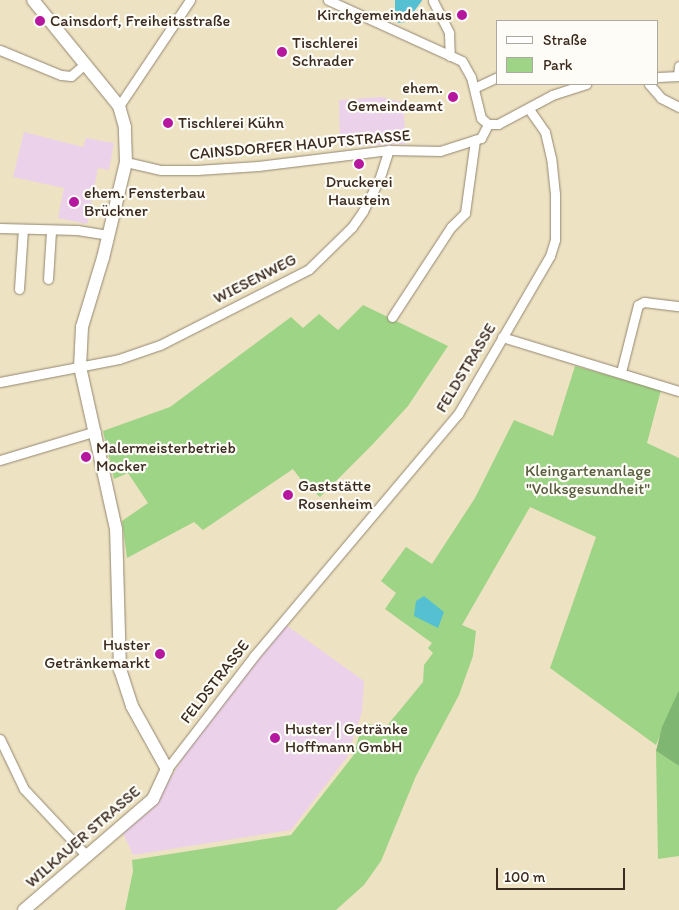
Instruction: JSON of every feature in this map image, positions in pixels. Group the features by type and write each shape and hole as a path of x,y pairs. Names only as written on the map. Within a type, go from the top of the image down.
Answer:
{"street":[{"path":"33,0 119,106 125,127 126,162 108,236 82,326 80,367 96,431 116,529 120,670 132,706 167,769"},
{"path":"119,106 190,0"},
{"path":"328,0 466,65 481,118 488,124 498,124 552,95 583,85"},
{"path":"433,1 449,33 450,56"},
{"path":"0,50 61,75 71,76 85,64"},
{"path":"659,77 679,76 679,66"},
{"path":"474,88 497,76"},
{"path":"650,85 661,98 679,107"},
{"name":"FELDSTRASSE","path":"167,769 254,656 458,414 550,256 555,240 552,163 545,132 529,108"},
{"path":"392,316 451,227 465,213 475,140 481,138 488,124"},
{"name":"CAINSDORFER HAUPTSTRASSE","path":"126,162 161,170 197,170 258,166 389,150 440,151 475,140"},
{"name":"WIESENWEG","path":"0,382 80,367 160,345 309,269 352,227 363,211 380,180 389,150"},
{"path":"0,228 51,232 77,230 108,236"},
{"path":"19,289 22,229"},
{"path":"48,279 51,232"},
{"path":"622,372 638,305 644,302 679,306"},
{"path":"502,337 622,372 679,391"},
{"path":"0,460 96,431"},
{"path":"0,739 24,789 86,855"},
{"name":"WILKAUER STRASSE","path":"24,910 153,799 167,769"}],"shaded area":[{"path":"381,97 403,102 406,144 340,147 339,100"},
{"path":"24,132 83,147 86,138 114,143 109,170 98,168 87,224 58,218 64,188 13,177"},
{"name":"Huster | Getränke Hoffmann GmbH","path":"286,625 364,681 362,712 347,757 291,830 133,855 123,833 152,809 193,741"}],"green space":[{"path":"363,305 448,346 408,406 373,444 320,497 302,481 293,469 203,530 194,522 127,558 122,521 148,503 128,473 114,479 103,431 170,407 291,317 303,328 319,314 338,330"},
{"name":"Kleingartenanlage \"Volksgesundheit\"","path":"575,366 661,390 647,443 679,458 679,690 656,745 550,668 596,537 530,507 462,625 476,631 473,656 459,695 416,776 381,861 364,885 336,910 125,910 133,871 132,860 291,835 353,756 363,723 386,727 423,682 424,665 433,653 428,648 432,643 385,609 396,593 381,581 406,547 432,564 475,498 514,420 553,436"},
{"path":"679,690 679,766 656,751 662,727"},
{"path":"656,751 679,766 679,856 658,859"}],"water":[{"path":"395,0 422,0 406,22 398,23 395,19"},
{"path":"424,596 444,612 438,628 414,616 416,601"}],"place":[{"name":"Kirchgemeindehaus","path":"462,15"},
{"name":"Cainsdorf, Freiheitsstraße","path":"40,21"},
{"name":"Tischlerei Schrader","path":"282,52"},
{"name":"ehem. Gemeindeamt","path":"453,97"},
{"name":"Tischlerei Kühn","path":"168,123"},
{"name":"Druckerei Haustein","path":"359,164"},
{"name":"ehem. Fensterbau Brückner","path":"74,202"},
{"name":"Malermeisterbetrieb Mocker","path":"86,457"},
{"name":"Gaststätte Rosenheim","path":"288,495"},
{"name":"Huster Getränkemarkt","path":"160,654"},
{"name":"Huster | Getränke Hoffmann GmbH","path":"275,738"}]}
